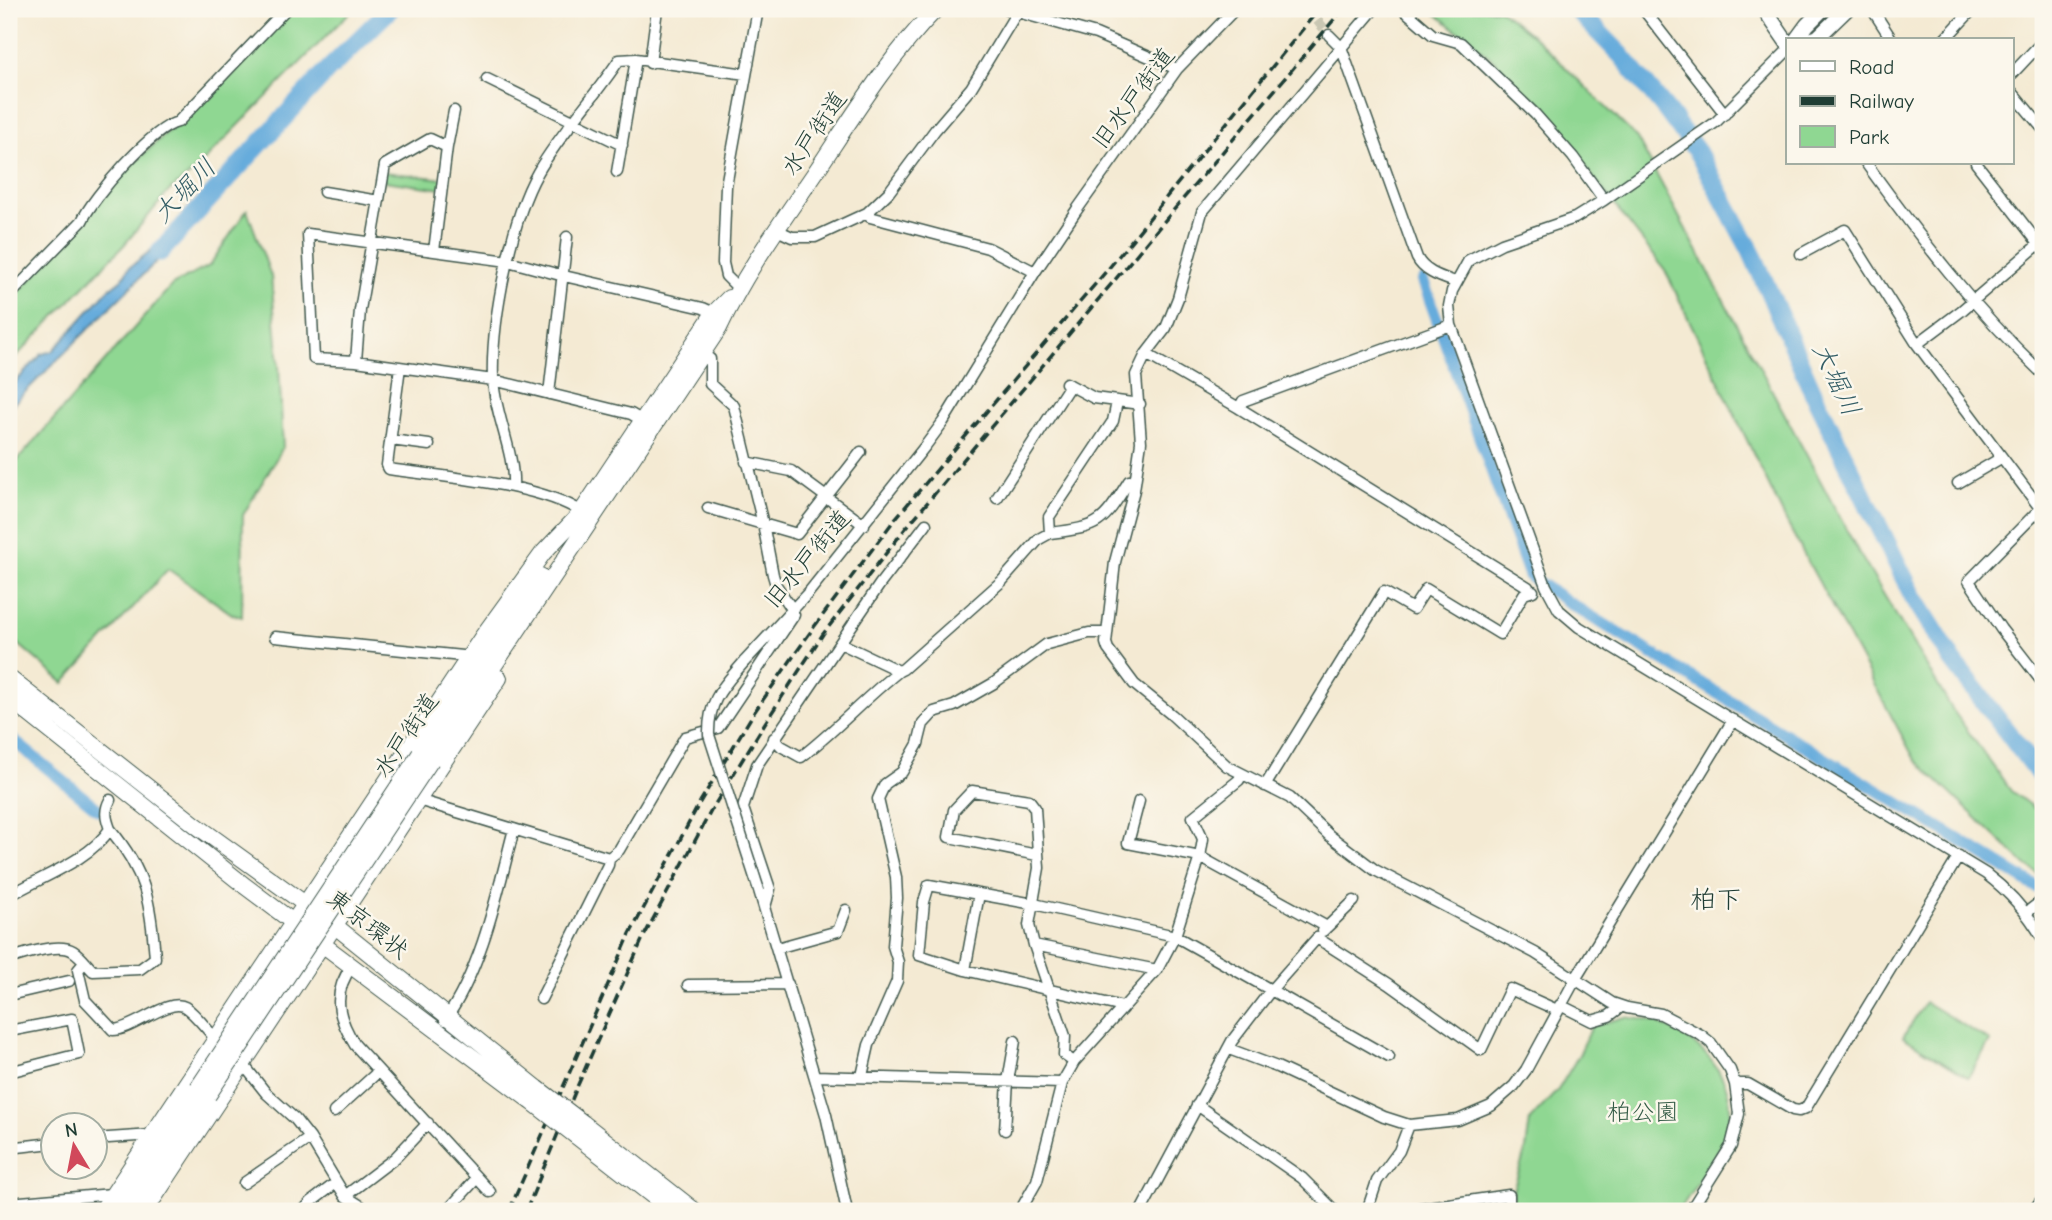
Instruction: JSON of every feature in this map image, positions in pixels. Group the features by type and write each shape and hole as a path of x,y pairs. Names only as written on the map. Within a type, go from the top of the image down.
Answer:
{"highway":[{"name":"水戸街道","path":"131,1211 203,1092 426,757 702,354 719,328 738,288 877,81 936,9"},
{"name":"水戸街道","path":"426,757 582,512 714,313 738,288"},
{"path":"145,1211 561,583 603,512 613,486"},
{"path":"102,1211 467,659 543,553 582,512"},
{"name":"東京環状","path":"9,678 197,826 334,925 448,1016 534,1094"},
{"name":"東京環状","path":"9,698 352,966 695,1211"},
{"name":"水戸街道","path":"116,1211 203,1092"},
{"name":"東京環状","path":"579,1129 672,1211"}],"main road":[{"path":"1764,9 1786,41"},
{"path":"1798,38 1823,9"},
{"path":"1815,38 1847,9"}],"street":[{"path":"9,296 82,221 112,178 165,128 177,122 286,9"},
{"path":"650,63 657,9"},
{"path":"738,288 726,276 723,252 726,186 758,9"},
{"name":"旧水戸街道","path":"847,1211 832,1138 815,1076 765,907 709,735 709,721 715,699 744,662 809,592 943,422 1035,272 1177,69 1235,9"},
{"path":"1374,9 1202,212 1178,298 1166,328 1146,354 1136,375 1141,442 1135,482 1115,562 1106,633 1108,649 1134,684 1227,766 1290,798 1330,836 1375,870 1535,953 1621,1007 1661,1014 1701,1035 1725,1062 1735,1084 1739,1114 1734,1138 1690,1211"},
{"path":"1403,9 1433,35 1461,43 1535,114 1573,157 1604,200"},
{"path":"1643,9 1720,118"},
{"path":"1872,9 1891,38"},
{"path":"1946,38 1973,9"},
{"path":"777,230 792,237 815,237 867,213 889,192 935,130 971,88 1012,10 1096,34 1177,69"},
{"path":"1329,35 1341,47 1420,264 1438,276 1455,282"},
{"path":"2014,72 2043,41"},
{"path":"1786,52 1720,118 1604,200 1575,218 1502,243 1476,255 1455,282 1449,306 1451,325 1546,586 1552,600 1571,622 1959,856 1998,883 2026,913 2043,939"},
{"path":"617,172 636,59"},
{"path":"513,487 493,380 494,348 508,261 520,214 538,173 620,60 636,59 746,74"},
{"path":"487,79 622,145"},
{"path":"2014,94 2043,129"},
{"path":"434,251 454,111"},
{"path":"356,361 360,310 385,165 430,139 447,147"},
{"path":"1867,164 1972,301 2043,374"},
{"path":"1917,344 2042,245 1977,164"},
{"path":"324,192 379,201"},
{"path":"867,213 870,217 988,248 1035,272"},
{"path":"1801,254 1845,230 1917,344 2042,511 1969,582 2043,683"},
{"path":"643,421 631,414 493,380 356,361 314,359 308,233 508,261 703,308 714,313"},
{"path":"549,394 567,237"},
{"path":"1239,408 1243,401 1451,325"},
{"path":"702,354 710,359 710,384 734,405 773,575 776,585 792,609"},
{"path":"1146,354 1239,408 1528,587 1530,592"},
{"path":"400,367 387,465 389,469 513,487 570,504 582,512"},
{"path":"997,498 1067,383 1094,398 1140,404"},
{"path":"1050,533 1049,517 1113,421 1117,402"},
{"path":"391,440 429,445"},
{"path":"708,508 797,534 861,452"},
{"path":"1958,483 2001,458"},
{"path":"746,462 791,471 864,525"},
{"path":"774,738 781,746 801,757 833,732 867,697 903,669 1002,581 1039,538 1050,533 1093,526 1106,515 1129,481 1135,482"},
{"path":"765,907 770,889 743,808 757,765 880,584 926,524"},
{"path":"1265,786 1384,592 1413,609 1426,589 1500,634 1524,594 1546,586"},
{"path":"541,999 608,865 609,858 619,850 685,737 718,728 809,592"},
{"path":"862,1076 869,1045 897,981 898,962 893,946 896,877 878,799 885,784 902,772 918,744 923,724 934,712 954,706 994,683 1047,643 1089,633 1106,633"},
{"path":"275,637 462,656 467,659"},
{"path":"839,643 899,671"},
{"path":"1229,1049 1384,1117 1409,1125 1458,1120 1502,1099 1526,1070 1576,978 1733,720"},
{"path":"1020,1211 1037,1181 1062,1083 1074,1062 1157,970 1175,936 1200,857 1203,839 1192,817 1241,775"},
{"path":"1037,855 949,837 954,810 972,791 1029,800 1035,808 1039,868 1029,925 1065,1036 1064,1055 1074,1062"},
{"path":"9,958 64,947 75,952 93,971 106,971 140,969 155,957 148,895 122,841 110,829 105,808 110,800"},
{"path":"418,800 609,858"},
{"path":"1139,801 1129,843 1200,857 1327,927"},
{"path":"9,896 69,863 99,842 110,829"},
{"path":"438,1029 456,1007 468,981 494,903 513,830"},
{"path":"1735,1084 1748,1084 1793,1110 1806,1108 1959,856"},
{"path":"1123,1007 965,970 919,955 924,902 929,885 1034,904 1175,936 1390,1057"},
{"path":"965,970 979,894"},
{"path":"1141,1211 1239,1032 1271,990 1354,901"},
{"path":"2026,913 2039,903 2043,904"},
{"path":"777,948 838,931 846,910"},
{"path":"1317,938 1481,1050 1510,989 1592,1021 1609,1016 1621,1007"},
{"path":"1034,945 1157,970"},
{"path":"84,963 78,970 85,1000 113,1030 123,1030 166,1007 178,1004 186,1007 216,1039"},
{"path":"352,966 340,983 340,1014 345,1030 355,1045 490,1192"},
{"path":"9,995 68,981"},
{"path":"688,985 788,984"},
{"path":"9,1031 72,1019 79,1054 9,1072"},
{"path":"1005,1130 1008,1081 1015,1041"},
{"path":"243,1064 266,1093 295,1119 310,1138 335,1183 345,1196 364,1211"},
{"path":"334,1112 379,1071"},
{"path":"815,1076 1062,1083"},
{"path":"1197,1105 1302,1178 1335,1211"},
{"path":"345,1196 395,1158 428,1123"},
{"path":"1367,1211 1377,1181 1399,1151 1409,1125"},
{"path":"108,1138 152,1135"},
{"path":"244,1182 310,1138"},
{"path":"9,1147 38,1144"},
{"path":"447,1211 477,1179"},
{"path":"303,1211 335,1183"},
{"path":"9,1203 112,1194"},
{"path":"1401,1211 1509,1195 1509,1211"},
{"path":"2033,1211 2043,1198"}],"green space":[{"path":"292,9 353,9 191,174 169,191 124,245 9,364 9,302 82,226 112,184 212,90"},
{"path":"1430,9 1499,9 1539,41 1637,138 1859,553 1952,709 2011,791 2043,815 2043,878 1915,760 1786,521 1665,270 1545,115 1496,62"},
{"path":"384,172 443,179 443,189 383,181"},
{"path":"247,210 271,276 283,447 243,515 242,617 232,614 168,569 64,683 9,636 9,470 172,285 209,266"},
{"path":"1925,1002 1990,1041 1968,1077 1903,1037"},
{"name":"柏公園","path":"1625,1017 1653,1022 1675,1031 1706,1055 1718,1070 1726,1086 1730,1104 1729,1123 1717,1152 1679,1211 1513,1211 1513,1190 1526,1149 1530,1120 1558,1090 1579,1055 1592,1026"}],"water":[{"path":"175,231 182,236 9,408 9,389 42,354 53,351 108,290 122,279 129,268"}],"waterway":[{"name":"大堀川","path":"160,252 326,72 390,9"},
{"name":"大堀川","path":"1576,9 1621,55 1698,153 1751,251 1817,401 1913,596 1953,661 2043,779"},
{"path":"1423,281 1530,577 2043,891"},
{"path":"9,737 99,810"}],"tunnel":[{"path":"1308,9 1329,35"}],"railway":[{"path":"509,1211 630,934 700,802 753,714 895,519 1109,268 1319,9"},
{"path":"526,1211 643,938 712,809 823,634 905,529 1343,9"}],"district":[{"name":"柏下","path":"1716,899"}]}
